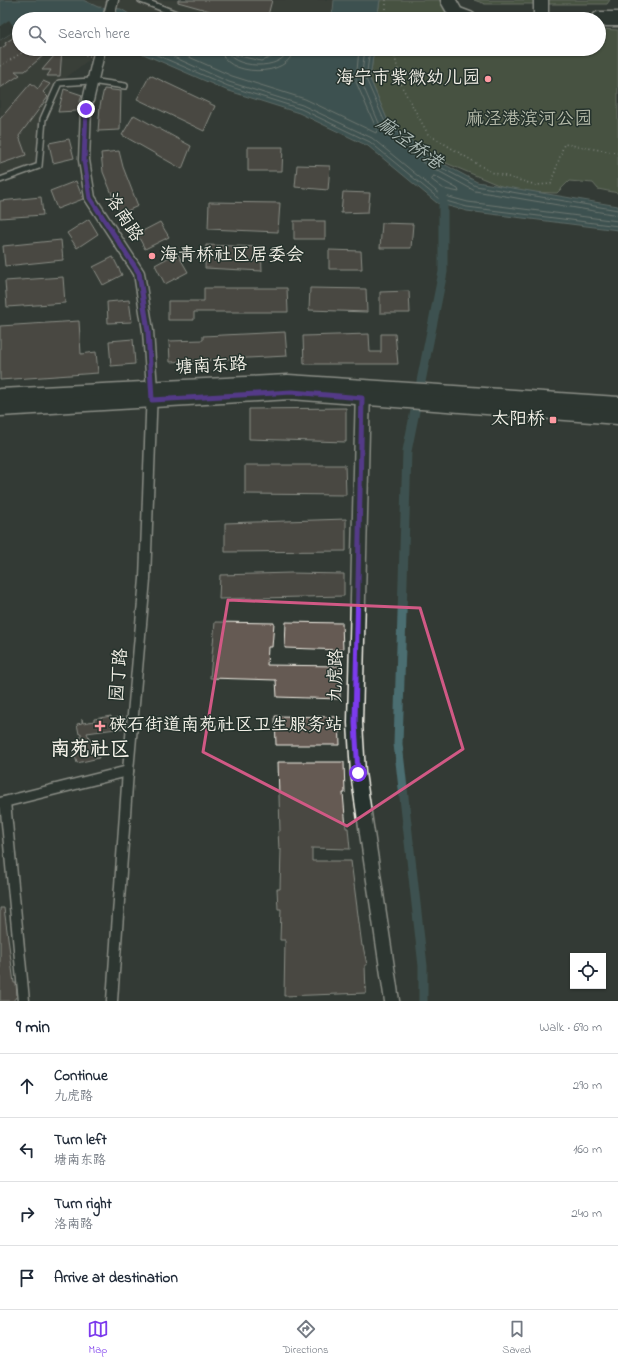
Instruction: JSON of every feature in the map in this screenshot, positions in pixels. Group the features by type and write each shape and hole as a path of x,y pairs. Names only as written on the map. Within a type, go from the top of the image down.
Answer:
{"main road":[{"path":"448,0 455,12"},
{"path":"541,0 541,12"},
{"path":"606,19 618,19"},
{"name":"塘南东路","path":"0,396 363,392 437,397"},
{"name":"九虎路","path":"363,392 355,723 358,773 392,1001"},
{"name":"塘南东路","path":"0,409 152,394"},
{"path":"437,397 618,404"},
{"path":"437,397 618,417"}],"street":[{"path":"110,12 113,0"},
{"name":"洛南路","path":"98,56 91,81 86,109 84,160 90,198 139,273 148,331 152,394"},
{"name":"园丁路","path":"112,1001 128,771 145,579 152,394"},
{"path":"24,1001 2,802 128,771"}],"lane":[{"path":"141,0 171,12"},
{"path":"0,180 38,166 43,119 59,82 91,81 126,86"}],"path":[{"path":"386,0 386,12"},
{"path":"0,66 17,56"},
{"path":"395,56 402,87 428,134 491,172 536,185 551,184 564,144 618,153"}],"highlighted area":[{"path":"228,600 420,608 463,749 347,826 203,752"}],"shaded area":[{"path":"0,0 334,0 332,12 126,12 121,9 90,12 12,12 12,56 94,56 55,86 43,119 39,166 0,178"}],"green space":[{"path":"380,0 441,0 452,12 378,12"},
{"path":"474,0 610,0 607,4 485,4"},
{"name":"麻泾港滨河公园","path":"606,29 618,30 618,193 598,189 593,183 569,181 557,193 515,192 427,155 387,119 370,78 373,56 606,56"}],"water":[{"path":"0,0 83,0 98,7 121,9 126,12 12,12 12,32 0,40"},
{"path":"334,0 380,0 378,12 332,12"},
{"name":"麻泾桥港","path":"148,56 373,56 370,79 387,119 427,155 477,182 618,206 618,230 467,211 437,203 368,146 299,113 226,90"}],"pier":[{"path":"9,20 12,24 12,32 0,40 0,26"}],"building":[{"path":"178,0 272,0 269,12 210,12 178,2"},
{"path":"12,38 12,56 43,56 25,71 15,71 20,75 0,88 0,49 6,45 5,43"},
{"path":"54,56 61,56 60,76 47,76 51,70 42,70"},
{"path":"150,75 215,106 204,131 137,99"},
{"path":"43,81 50,84 43,92 48,97 19,136 26,155 0,164 0,119 31,83 38,89"},
{"path":"64,89 82,95 77,111 58,112"},
{"path":"104,89 121,91 120,130 98,131 100,106"},
{"path":"134,115 191,146 182,169 122,135"},
{"path":"69,139 74,158 53,163 49,143"},
{"path":"248,147 283,147 282,171 248,171"},
{"path":"119,151 123,167 138,206 120,214 103,172 101,153"},
{"path":"297,165 330,166 328,190 295,187"},
{"path":"76,181 83,199 57,209 50,191"},
{"path":"343,192 370,193 368,212 341,213"},
{"path":"41,197 43,215 0,218 0,201"},
{"path":"209,202 280,203 278,232 208,229"},
{"path":"89,219 98,234 77,248 67,233"},
{"path":"294,221 325,221 325,239 294,239"},
{"path":"160,222 169,237 145,249 137,234"},
{"path":"382,223 413,224 411,248 380,248"},
{"path":"61,240 63,260 5,266 3,246"},
{"path":"206,245 261,247 262,271 205,268"},
{"path":"329,250 361,251 362,269 329,269"},
{"path":"177,253 188,272 165,284 155,265"},
{"path":"113,257 122,275 103,285 93,267"},
{"path":"63,277 65,303 7,307 5,281"},
{"path":"204,288 287,288 288,312 194,312 194,320 168,320 168,301 204,301"},
{"path":"310,288 366,289 367,312 309,310"},
{"path":"409,291 410,313 380,313 380,292"},
{"path":"129,300 132,322 108,323 107,302"},
{"path":"79,321 81,354 96,352 98,373 0,380 0,326"},
{"path":"285,332 287,356 170,362 169,341 203,340 203,336"},
{"path":"369,334 370,352 381,352 381,334 395,334 398,364 304,364 303,336"},
{"path":"133,339 135,364 111,366 109,341"},
{"path":"346,408 346,442 249,439 249,409"},
{"path":"245,465 345,465 346,495 245,494"},
{"path":"346,519 346,551 225,552 225,523"},
{"path":"291,573 344,574 344,596 219,599 220,575"},
{"path":"215,622 274,623 272,647 268,647 267,665 340,666 340,699 277,697 276,680 210,678"},
{"path":"286,622 342,623 343,650 285,648"},
{"path":"111,716 111,719 122,717 123,728 87,733 93,747 96,747 99,758 77,763 74,752 81,750 81,733 79,734 77,724 82,723 82,719 83,723 94,721 94,719"},
{"path":"275,716 339,717 340,745 276,745"},
{"path":"278,762 344,762 345,793 343,793 346,828 348,828 350,849 312,848 312,861 351,861 362,946 367,965 365,965 366,993 284,996 285,940 280,940 281,909 278,909 277,889 280,889 281,849 279,850 278,831 280,831"},
{"path":"0,908 4,908 14,983 16,983 17,996 13,1001 0,1001"}],"waterway":[{"path":"423,1001 423,966 398,744 407,451 443,272 443,193"}],"place":[{"name":"海宁市紫微幼儿园","path":"488,79"},
{"name":"海青桥社区居委会","path":"152,256"},
{"name":"太阳桥","path":"553,420"},
{"name":"硖石街道南苑社区卫生服务站","path":"100,726"}],"district":[{"name":"南苑社区","path":"90,750"}],"route":[{"path":"86,109 84,160 90,198 112,234 139,273 148,331 152,400 292,392 362,398 355,723 358,773"}]}
